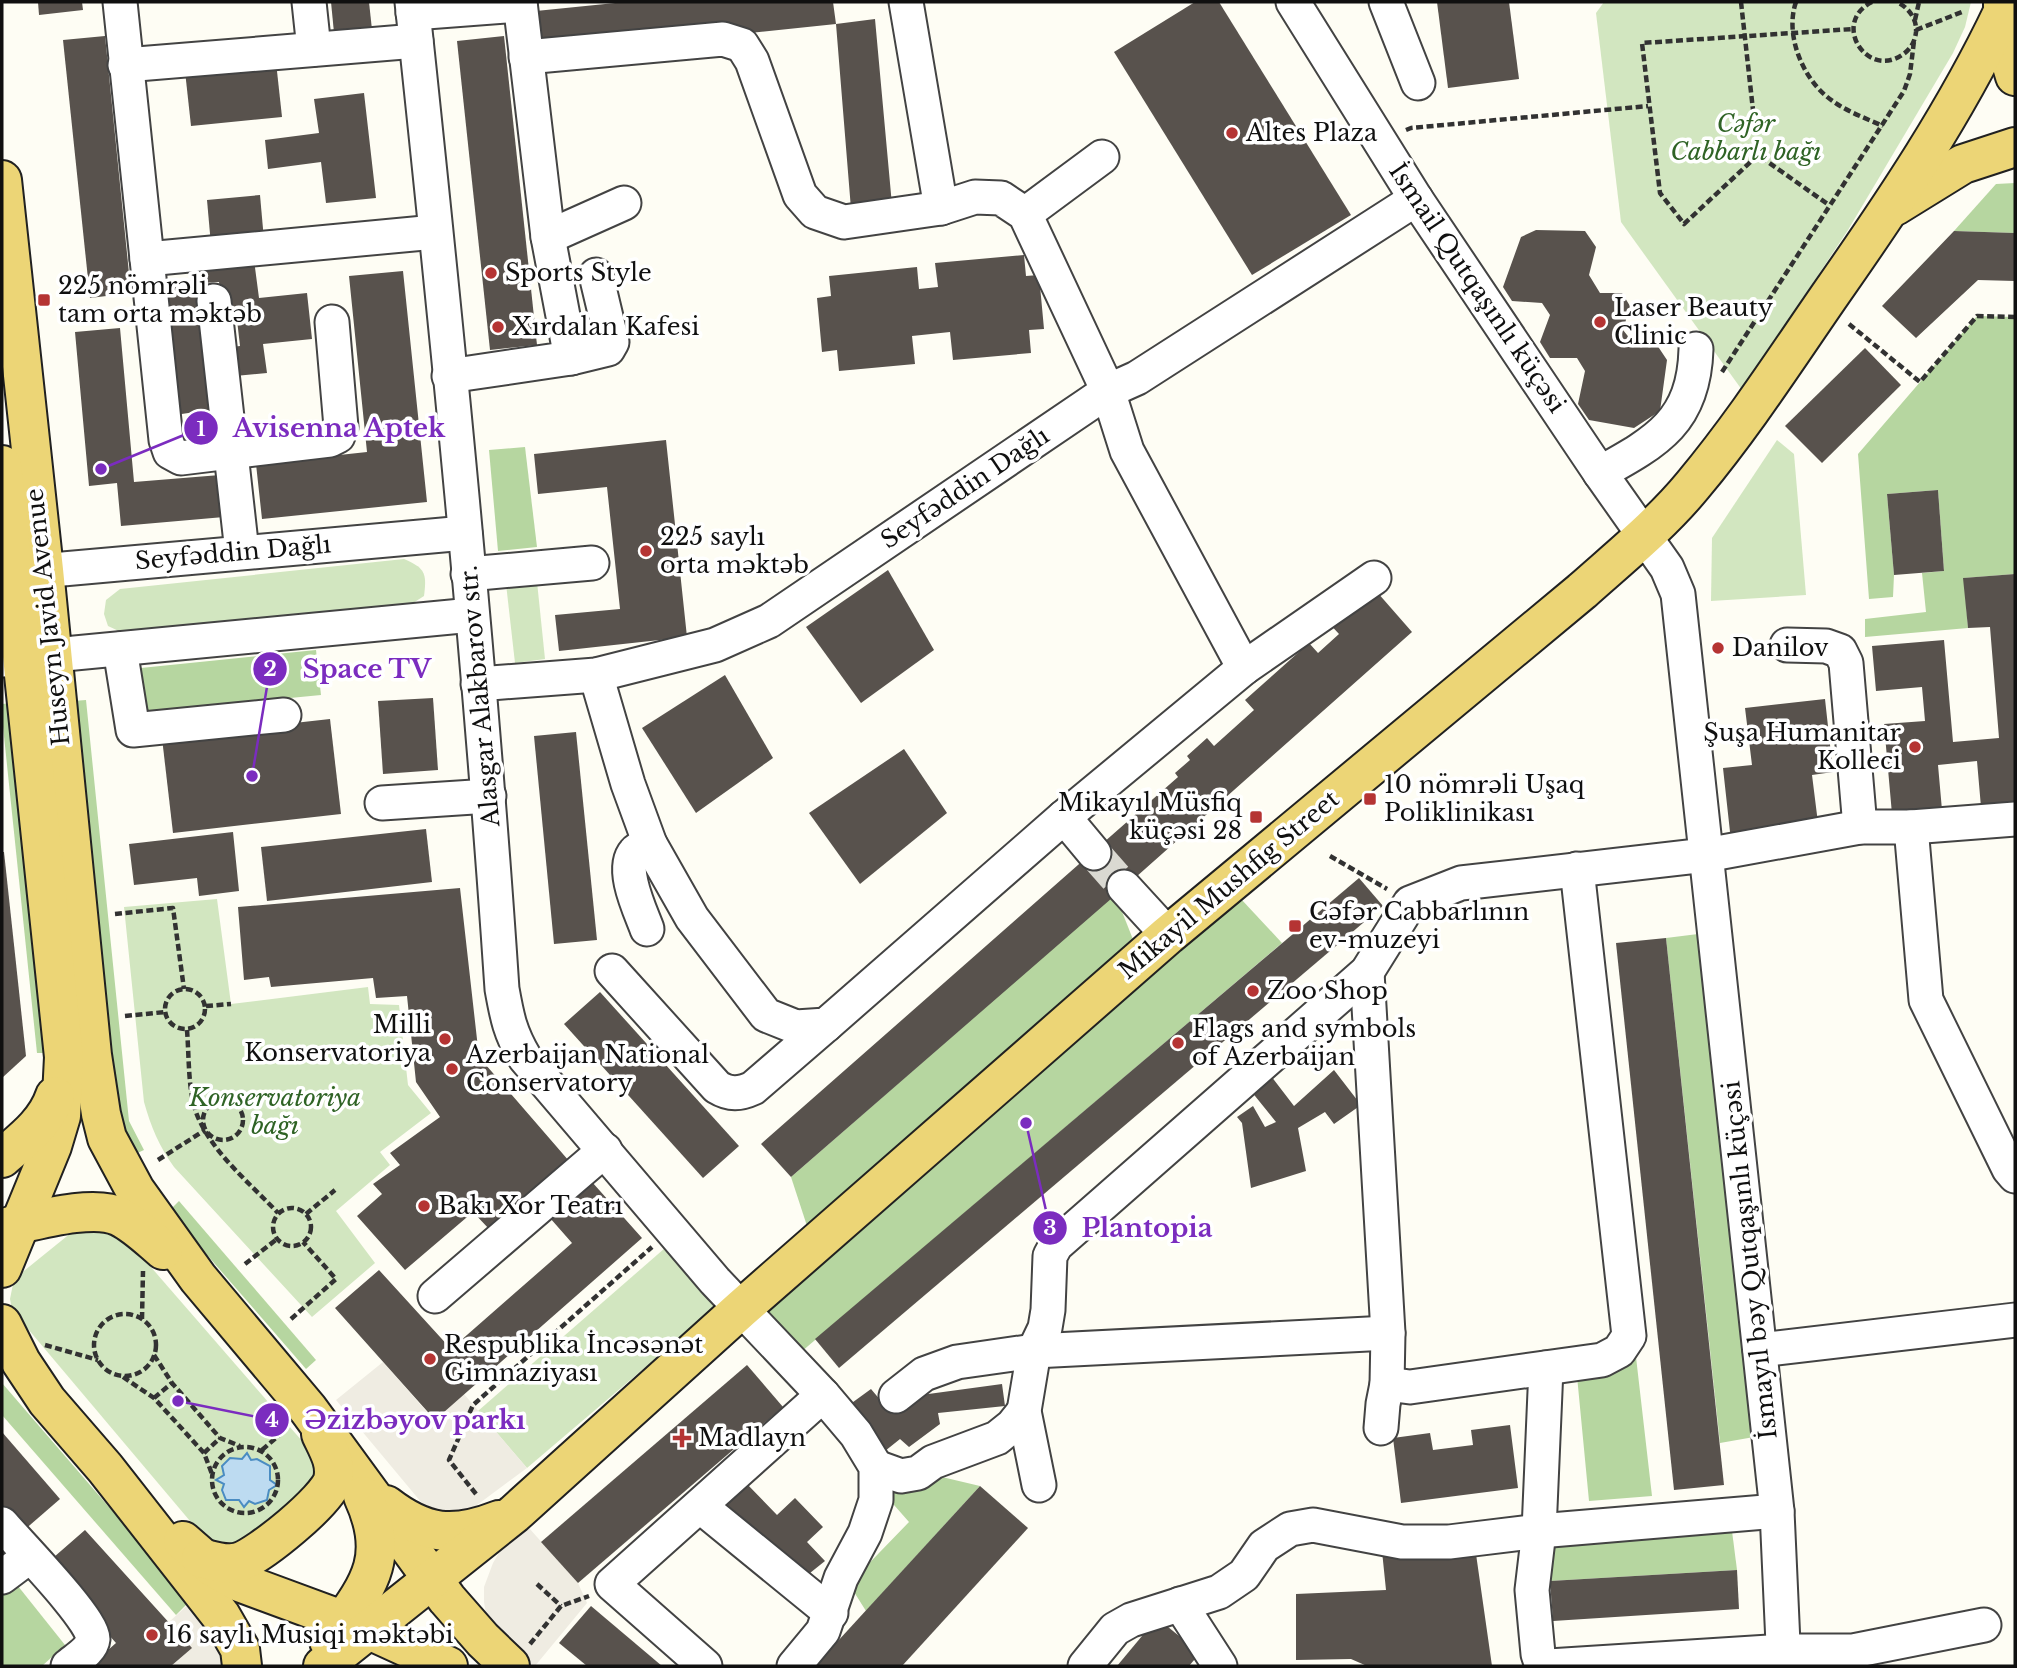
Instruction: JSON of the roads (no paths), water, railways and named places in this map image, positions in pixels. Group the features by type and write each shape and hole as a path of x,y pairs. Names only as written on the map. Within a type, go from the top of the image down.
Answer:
{"main road":[{"path":"2004,5 2007,49 2015,76"},
{"name":"Mikayil Mushfig Street","path":"514,1514 741,1309 1168,935 1582,591 1644,536 1693,486 1725,444 1890,209 1961,95 2004,5"},
{"name":"Mikayil Mushfig Street","path":"1890,209 1963,164 2015,147"},
{"name":"Huseyn Javid Avenue","path":"2,180 25,658 78,1056 52,1146 11,1226 2,1268"},
{"name":"Huseyn Javid Avenue","path":"2,465 20,573"},
{"path":"2,1158 29,1135 49,1112 59,1084 78,1056"},
{"path":"78,1056 101,1114 107,1138 135,1189 297,1419 332,1459 334,1471 327,1493 274,1539 247,1558 229,1564 201,1558"},
{"path":"11,1226 85,1212 105,1211 123,1218 198,1278"},
{"path":"2,1288 9,1270 85,1212"},
{"path":"2,1324 21,1362 47,1401 105,1468 221,1616 240,1649 242,1666"},
{"path":"297,1419 339,1450 463,1619 507,1651"},
{"path":"324,1666 356,1625 376,1559 377,1544 368,1507 339,1450"},
{"path":"105,1468 201,1558 239,1582 356,1625 448,1666"},
{"path":"375,1497 404,1519 434,1531 481,1527 514,1514"},
{"path":"307,1666 356,1625 433,1579 514,1514"},
{"path":"507,1651 474,1623 473,1583 486,1551 514,1514"}],"street":[{"path":"120,2 166,440 170,452 181,458 330,440 338,436 341,427 332,322"},
{"path":"309,2 314,49"},
{"path":"906,2 941,208"},
{"name":"İsmail Qutqaşınlı küçəsi","path":"1293,2 1416,199 1644,536"},
{"path":"1387,2 1418,83"},
{"path":"125,65 314,49 413,19 520,4 548,237 571,358"},
{"name":"Alasgar Alakbarov str.","path":"413,19 465,533 489,796 502,989 513,1037 525,1058 741,1309 823,1395 856,1434 876,1467"},
{"path":"526,57 723,40 742,44 752,61 800,195 815,212 844,222 941,208 975,197 988,197 1001,198 1025,214 1108,391 1127,451 1244,668"},
{"path":"1025,214 1102,157"},
{"name":"Seyfəddin Dağlı","path":"478,684 596,675 715,645 769,621 1108,391 1137,378 1257,285 1416,199"},
{"path":"548,237 624,203"},
{"path":"146,259 435,232"},
{"path":"449,376 571,358 608,349 612,342 596,275"},
{"path":"214,301 233,452 242,552"},
{"path":"1600,472 1656,439 1684,407 1696,369 1696,348"},
{"name":"Seyfəddin Dağlı","path":"20,573 465,533"},
{"name":"İsmayıl bəy Qutqaşınlı küçəsi","path":"1644,536 1670,575 1681,608 1777,1511 1784,1659"},
{"path":"468,574 592,563"},
{"path":"612,971 718,1087 732,1094 744,1093 826,1026 1064,817 1244,668 1374,578"},
{"path":"25,658 472,615"},
{"path":"1787,645 1826,646 1840,651 1846,663 1860,827"},
{"path":"120,649 133,730 285,715"},
{"path":"596,675 628,784 650,844 692,918 766,1015 796,1027 826,1026"},
{"path":"382,803 489,796"},
{"path":"1064,817 1094,853"},
{"path":"1039,1485 1024,1411 1034,1351 1045,1328 1050,1256 1056,1245 1367,972 1410,903 1461,883 1706,855 1860,827 1911,827 2015,818"},
{"path":"1911,827 1926,1000 2009,1169 2015,1176"},
{"path":"647,929 628,873 635,851 650,844"},
{"path":"1387,1384 1410,1387 1602,1360 1619,1351 1629,1336 1577,869"},
{"path":"1124,887 1168,935"},
{"path":"1367,972 1388,1333 1387,1384 1381,1428"},
{"path":"435,1296 605,1150"},
{"path":"1760,1350 2015,1320"},
{"path":"896,1396 924,1374 957,1362 1034,1351 1388,1333"},
{"path":"2,1349 47,1401"},
{"path":"1546,1368 1529,1532 1532,1590 1541,1662 1549,1666 1784,1659 1853,1651 1984,1625"},
{"path":"705,1666 612,1584 823,1395"},
{"path":"794,1666 823,1631 841,1578 859,1545 876,1500 876,1467 901,1476 918,1473 933,1462 997,1438 1012,1426 1024,1411"},
{"path":"700,1506 831,1612"},
{"path":"1085,1666 1115,1629 1132,1619 1219,1592 1244,1575 1264,1546 1290,1529 1313,1525 1402,1542 1449,1542 1529,1532 1777,1511"},
{"path":"2,1524 89,1626 93,1637 90,1647 68,1666"},
{"path":"1481,1562 1529,1532"},
{"path":"2,1577 30,1556"},
{"path":"1180,1604 1220,1666"}],"water":[{"path":"247,1453 251,1460 257,1459 270,1466 270,1480 277,1485 269,1490 267,1500 255,1504 249,1501 244,1507 239,1500 226,1500 222,1490 224,1484 216,1480 224,1475 222,1466 230,1458 242,1459"}],"tunnel":[{"path":"1094,853 1124,887"}],"place":[{"name":"Altes Plaza","path":"1232,133"},
{"name":"Sports Style","path":"491,273"},
{"name":"225 nömrəli tam orta məktəb","path":"44,300"},
{"name":"Laser Beauty Clinic","path":"1600,322"},
{"name":"Xırdalan Kafesi","path":"498,327"},
{"name":"Avisenna Aptek","path":"101,469"},
{"name":"225 saylı orta məktəb","path":"646,551"},
{"name":"Danilov","path":"1718,648"},
{"name":"Şuşa Humanitar Kolleci","path":"1915,747"},
{"name":"Space TV","path":"252,776"},
{"name":"10 nömrəli Uşaq Poliklinikası","path":"1370,799"},
{"name":"Mikayıl Müsfiq küçəsi 28","path":"1256,817"},
{"name":"Cəfər Cabbarlının ev-muzeyi","path":"1295,926"},
{"name":"Zoo Shop","path":"1253,991"},
{"name":"Milli Konservatoriya","path":"445,1039"},
{"name":"Flags and symbols of Azerbaijan","path":"1178,1043"},
{"name":"Azerbaijan National Conservatory","path":"452,1069"},
{"name":"Plantopia","path":"1026,1123"},
{"name":"Bakı Xor Teatrı","path":"424,1206"},
{"name":"Respublika İncəsənət Gimnaziyası","path":"430,1359"},
{"name":"Əzizbəyov parkı","path":"178,1401"},
{"name":"Madlayn","path":"682,1438"},
{"name":"16 saylı Musiqi məktəbi","path":"152,1635"}],"park label":[{"name":"Cəfər Cabbarlı bağı","path":"1746,138"},
{"name":"Konservatoriya bağı","path":"275,1112"}]}
